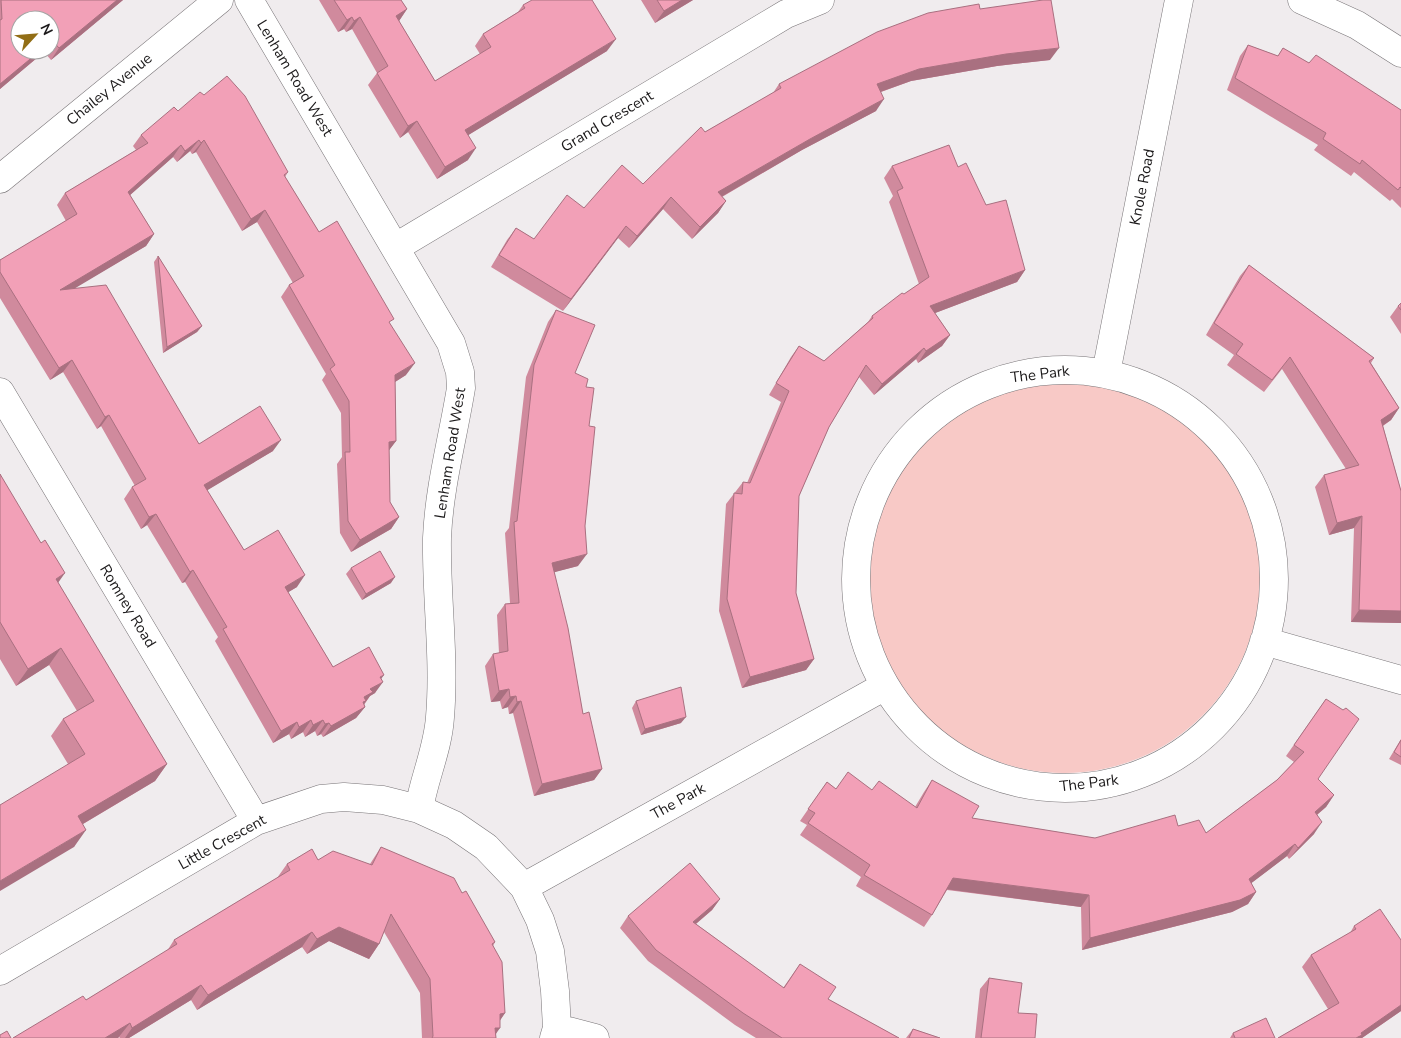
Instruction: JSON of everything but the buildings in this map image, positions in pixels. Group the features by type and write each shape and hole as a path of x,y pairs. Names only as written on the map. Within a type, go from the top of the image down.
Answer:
{"street":[{"name":"Chailey Avenue","path":"0,179 219,0"},
{"name":"Lenham Road West","path":"249,0 396,247 450,343 460,372 461,388 437,537 438,609 443,666 440,718 434,757 422,791 419,809"},
{"name":"Grand Crescent","path":"396,247 786,14 820,0"},
{"name":"Knole Road","path":"1106,373 1179,0"},
{"path":"1302,0 1357,25 1401,52"},
{"name":"The Park","path":"1052,370 1106,373 1158,391 1190,411 1218,437 1240,464 1258,499 1272,550 1274,587 1264,641 1260,656 1239,694 1212,727 1193,744 1150,770 1126,779 1081,787 1051,788 1026,784 994,776 955,758 916,726 899,707 885,686 863,637 855,584 856,557 862,526 880,480 893,457 930,418 952,402 1000,379 1052,370"},
{"name":"Romney Road","path":"0,392 256,821"},
{"path":"1264,641 1401,680"},
{"name":"The Park","path":"524,887 885,686"},
{"name":"Little Crescent","path":"0,971 256,821 321,799 344,797 383,800 419,809 454,825 486,847 524,887 540,920 550,951 555,991 555,1033"},
{"path":"555,1033 595,1038"}],"shaded area":[{"path":"1064,381 1102,385 1139,396 1173,414 1202,439 1227,468 1245,502 1256,539 1260,577 1256,615 1245,652 1227,686 1202,715 1173,740 1139,758 1102,769 1064,773 1026,769 989,758 955,740 926,715 901,686 883,652 872,615 868,577 872,539 883,502 901,468 926,439 955,414 989,396 1026,385"}]}
